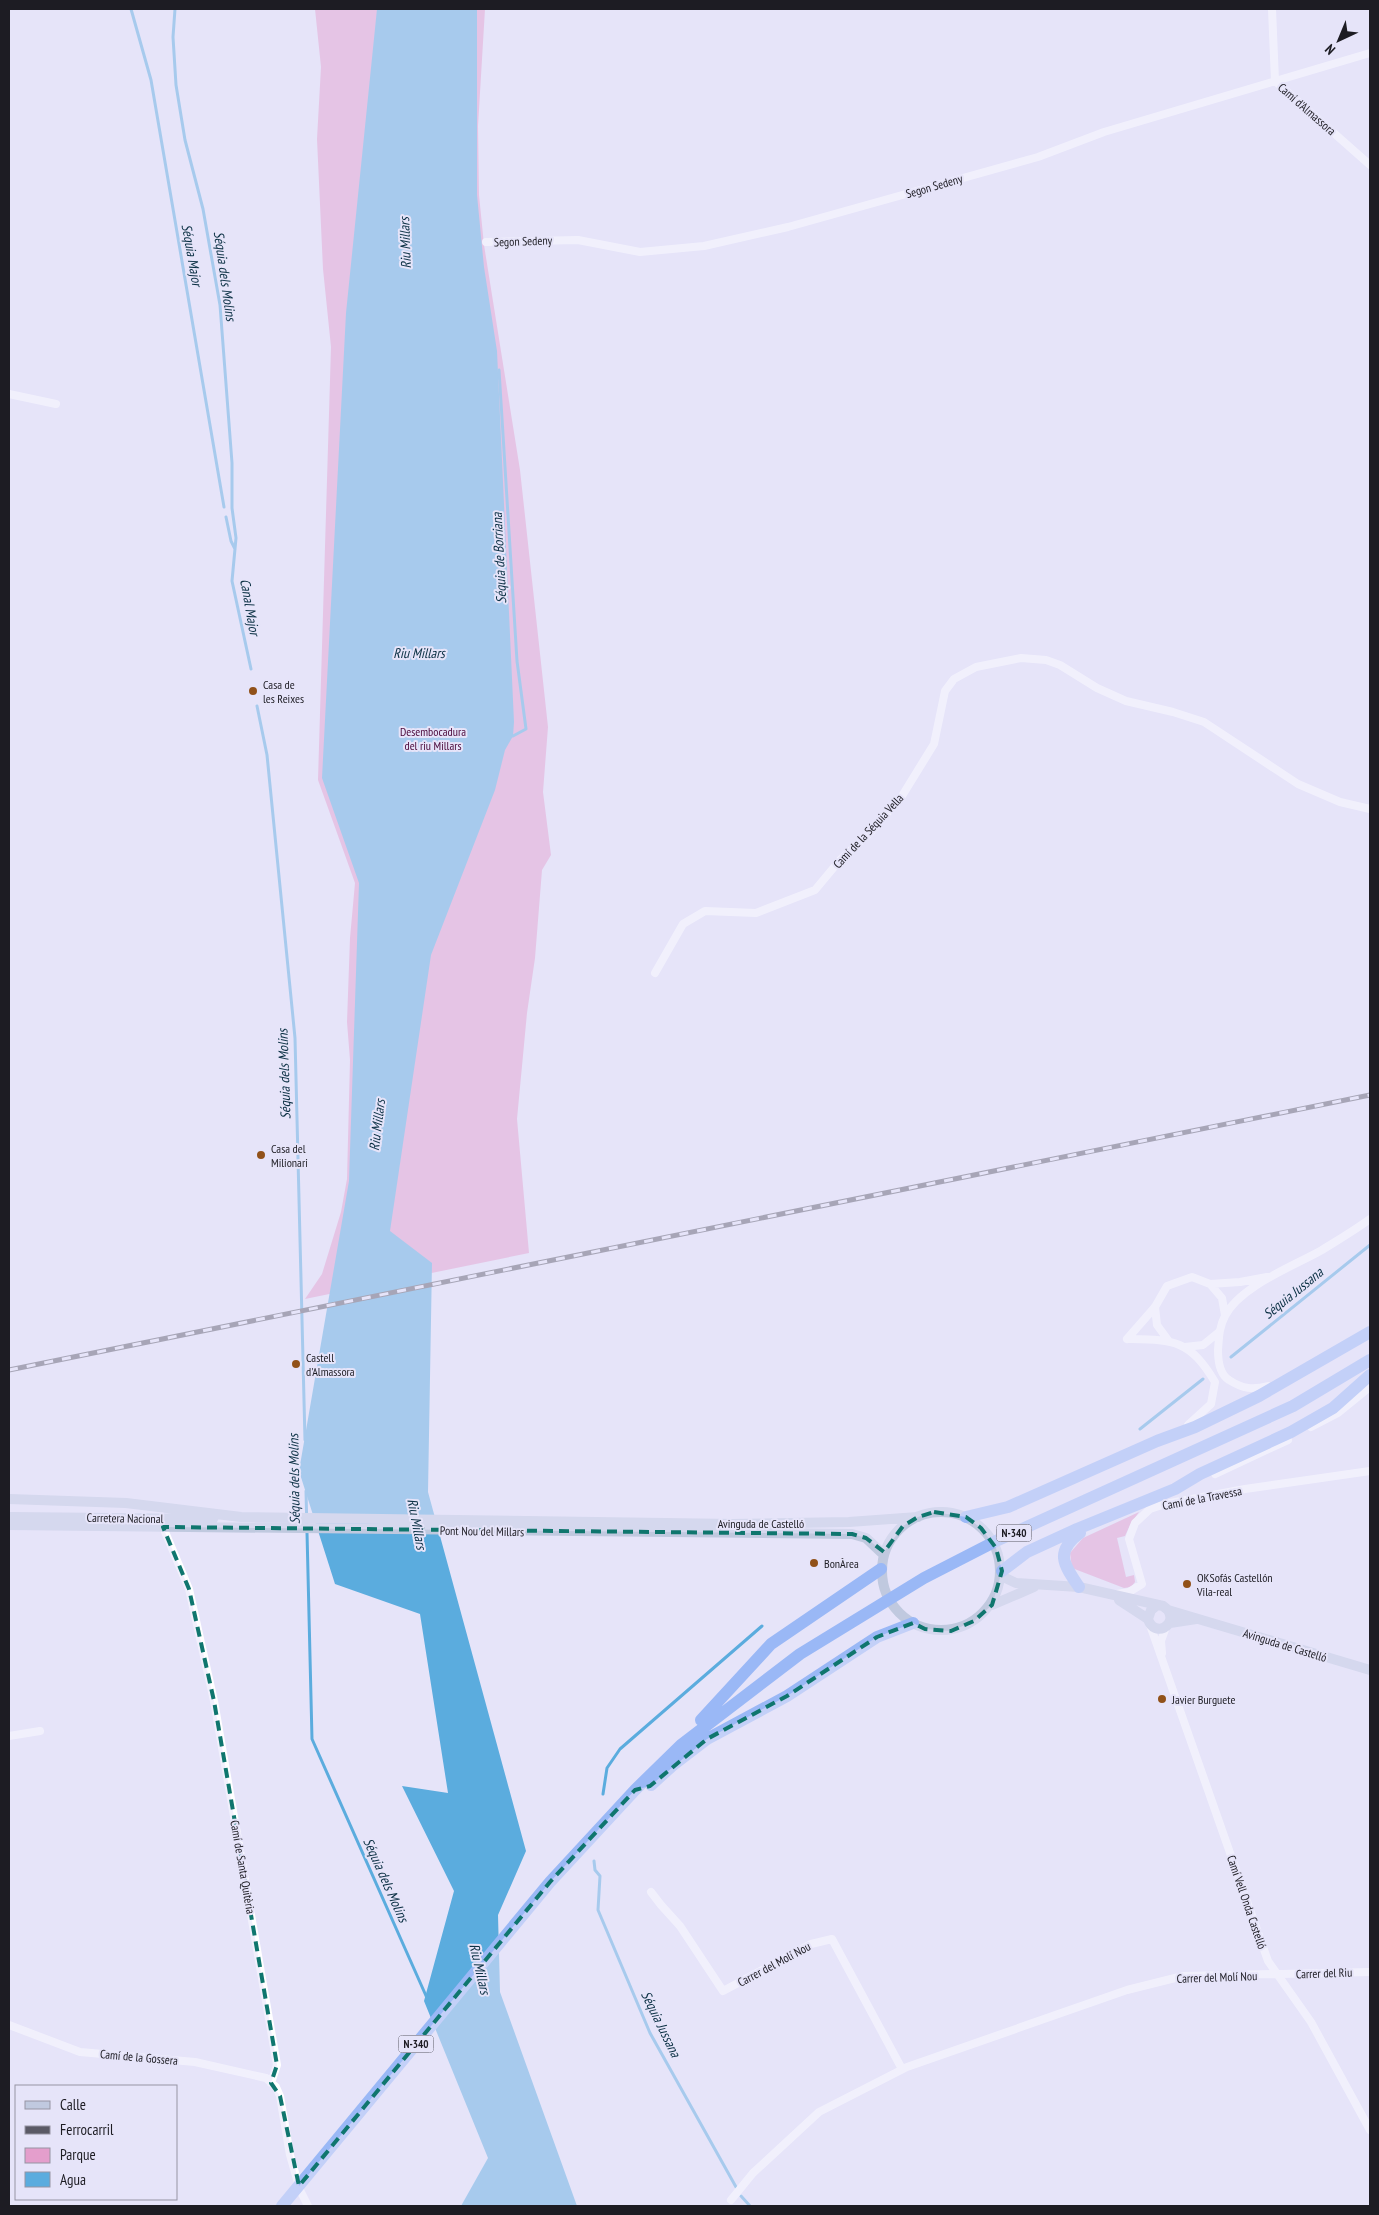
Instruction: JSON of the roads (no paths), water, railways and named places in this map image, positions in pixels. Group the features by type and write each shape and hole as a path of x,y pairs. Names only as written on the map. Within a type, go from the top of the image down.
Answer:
{"highway":[{"path":"966,1517 1008,1507 1157,1441 1195,1427 1243,1404 1370,1332"},
{"name":"N-340","path":"282,2206 550,1882 635,1790 681,1745 800,1654 924,1578 998,1540 1294,1406 1370,1360"},
{"path":"1001,1570 1027,1552 1077,1529 1176,1489 1200,1474 1291,1432 1333,1408 1370,1375"},
{"path":"1079,1587 1065,1568 1063,1554 1067,1544 1078,1534 1110,1517"},
{"path":"681,1745 692,1728 728,1693 752,1664 772,1644 881,1575"},
{"path":"635,1790 650,1786 673,1765 707,1740 787,1696 877,1637 913,1623"}],"main road":[{"path":"9,1499 126,1503 241,1517"},
{"path":"992,1605 1001,1570 996,1548 981,1528 966,1517 934,1512 918,1516 903,1526 891,1539 883,1554 881,1575 889,1598 901,1614 913,1623 925,1628 951,1631 974,1622 992,1605 1037,1586"},
{"name":"Avinguda de Castelló","path":"603,1522 733,1524 849,1522 918,1516"},
{"name":"Carretera Nacional","path":"9,1517 220,1519 241,1517"},
{"name":"Pont Nou del Millars","path":"241,1517 603,1522"},
{"name":"Carretera Nacional","path":"9,1525 241,1528"},
{"name":"Pont Nou del Millars","path":"241,1528 604,1533"},
{"name":"Avinguda de Castelló","path":"604,1533 852,1534 866,1538 883,1554"},
{"path":"1001,1570 1016,1584 1079,1587 1162,1606 1168,1610 1171,1616 1168,1625 1156,1629 1112,1595"},
{"path":"1149,1622 1151,1610 1156,1606"},
{"name":"Avinguda de Castelló","path":"1168,1610 1370,1670"},
{"name":"Avinguda de Castelló","path":"1168,1625 1200,1619"}],"street":[{"name":"Camí d'Almassora","path":"1272,9 1275,81 1370,165"},
{"name":"Segon Sedeny","path":"486,242 578,240 640,252 704,246 788,227 1038,157 1104,132 1370,53"},
{"path":"9,394 56,404"},
{"name":"Camí de la Séquia Vella","path":"655,973 683,924 705,911 756,913 815,890 840,860 871,832 902,796 934,744 945,691 954,679 976,667 1021,658 1046,660 1060,665 1096,688 1126,701 1173,712 1204,722 1298,784 1340,802 1370,809"},
{"path":"1278,1384 1256,1390 1240,1387 1225,1378 1218,1361 1219,1332 1225,1315 1245,1293 1272,1276 1321,1250 1370,1219"},
{"path":"1157,1441 1192,1422 1211,1404 1215,1382 1206,1368 1186,1347 1168,1340 1128,1339 1156,1307 1167,1286 1192,1277 1210,1284 1240,1282 1272,1276"},
{"path":"1210,1284 1222,1298 1225,1315"},
{"path":"1156,1307 1158,1325 1168,1340"},
{"path":"1186,1347 1203,1345 1219,1332"},
{"path":"1176,1489 1267,1451 1338,1413 1370,1387"},
{"name":"Camí de la Travessa","path":"1112,1595 1130,1592 1142,1584 1129,1538 1135,1523 1150,1509 1165,1504 1245,1489 1370,1471"},
{"name":"Camí de Santa Quitèria","path":"163,1527 189,1589 214,1701 277,2065 271,2083"},
{"name":"Camí Vell Onda Castelló","path":"1149,1622 1268,1961 1311,2022 1370,2130"},
{"name":"Camí Vell Onda Castelló","path":"1162,1655 1161,1641 1168,1625"},
{"path":"9,1736 40,1732"},
{"name":"Carrer del Molí Nou","path":"651,1892 680,1926 723,1991 811,1944 832,1939 902,2069"},
{"name":"Carrer del Riu","path":"1277,1975 1370,1972"},
{"name":"Carrer del Molí Nou","path":"731,2200 753,2173 819,2112 902,2069 1127,1990 1164,1980 1183,1976 1277,1975"},
{"name":"Camí de la Gossera","path":"9,2025 80,2052 195,2062 266,2078 271,2083"},
{"path":"271,2083 280,2096 290,2155 300,2190 308,2206"}],"water":[{"name":"Desembocadura del riu Millars","path":"377,9 477,9 477,195 484,267 497,351 514,722 513,736 505,750 495,790 431,955 390,1231 432,1263 428,1492 526,1851 498,1915 500,1992 577,2206 461,2206 488,2158 424,2001 454,1891 402,1786 448,1793 420,1614 335,1584 299,1471 349,1181 359,883 322,778 346,313"}],"waterway":[{"name":"Séquia Major","path":"131,9 151,80 224,507"},
{"name":"Séquia dels Molins","path":"175,9 173,37 176,85 185,140 203,209 220,305 232,463 232,508 236,538 232,581 251,669"},
{"name":"Séquia de Borriana","path":"499,370 517,661 526,729 513,736"},
{"name":"Séquia Major","path":"226,517 231,541 235,549"},
{"name":"Séquia dels Molins","path":"257,706 267,755 295,1038 305,1440"},
{"name":"Séquia Jussana","path":"1231,1357 1370,1245"},
{"name":"Séquia Jussana","path":"1140,1429 1203,1379"},
{"name":"Séquia dels Molins","path":"306,1491 312,1739 427,1998"},
{"name":"Séquia Jussana","path":"603,1794 607,1768 620,1749 762,1626"},
{"name":"Séquia Jussana","path":"594,1861 595,1870 600,1876 598,1910 650,2033 736,2187"},
{"name":"Séquia Jussana","path":"741,2196 750,2206"}],"railway":[{"path":"9,1370 1370,1095"}],"place":[{"name":"Casa de les Reixes","path":"253,691"},
{"name":"Casa del Milionari","path":"261,1155"},
{"name":"Castell d'Almassora","path":"296,1364"},
{"name":"BonÀrea","path":"814,1563"},
{"name":"OKSofás Castellón Vila-real","path":"1187,1584"},
{"name":"Javier Burguete","path":"1162,1699"}],"water label":[{"name":"Riu Millars","path":"405,243"},
{"name":"Canal Major","path":"250,607"},
{"name":"Riu Millars","path":"419,653"},
{"name":"Riu Millars","path":"377,1125"},
{"name":"Riu Millars","path":"417,1524"},
{"name":"Riu Millars","path":"480,1969"}]}
